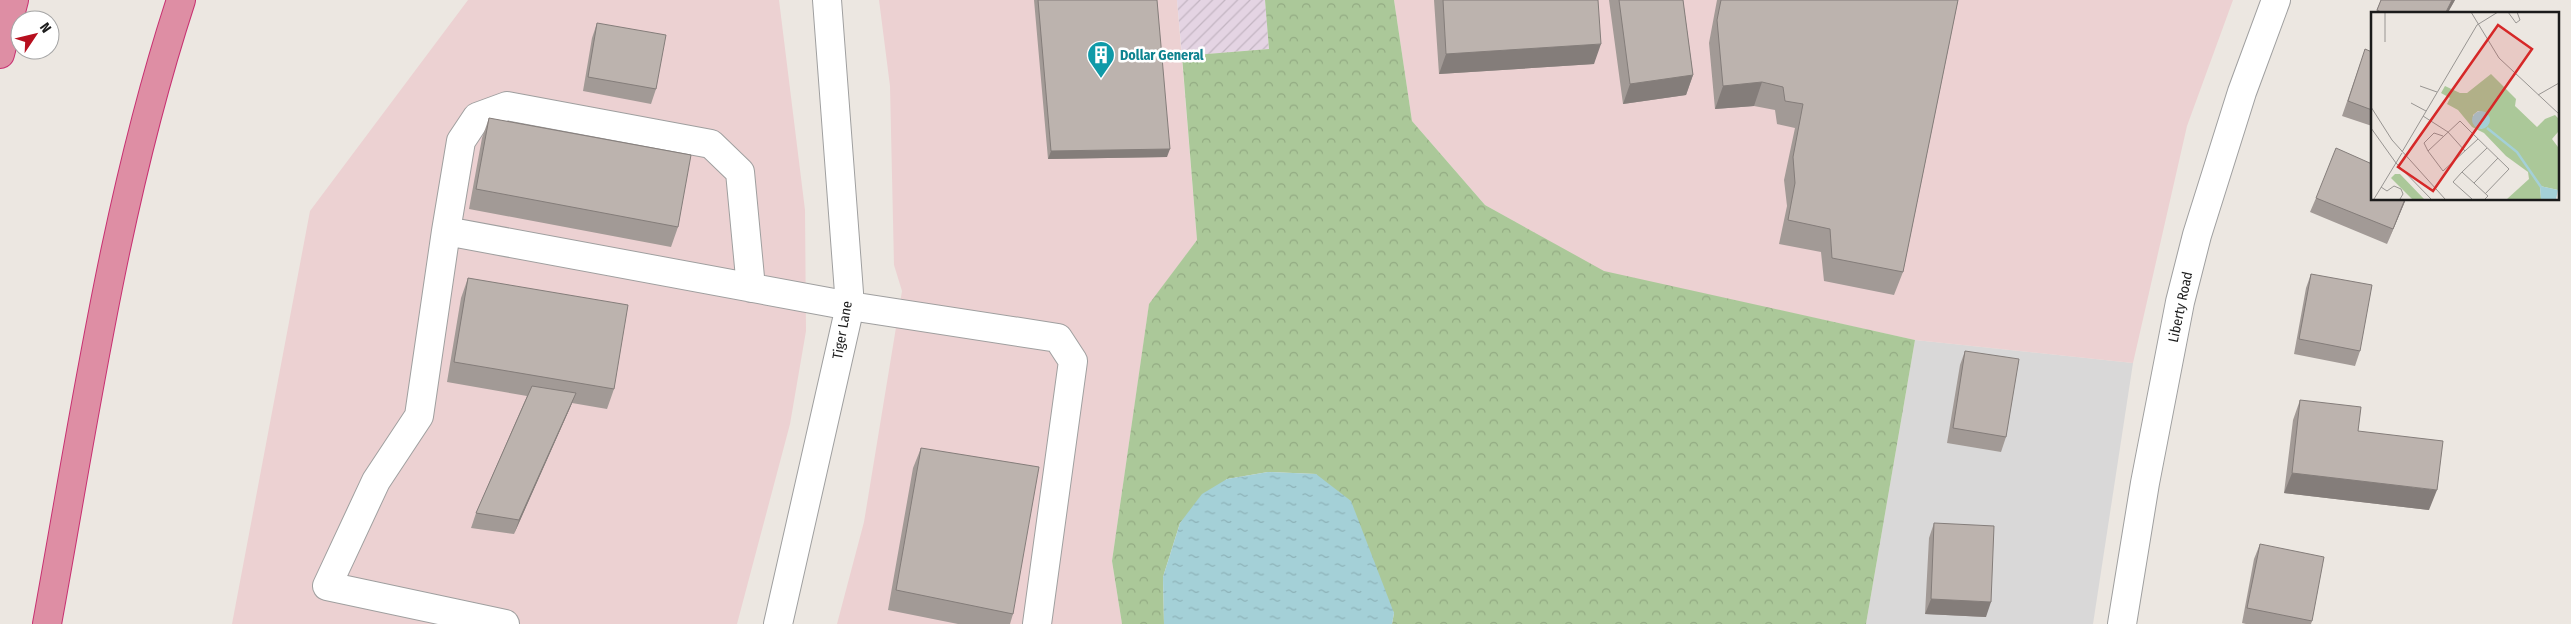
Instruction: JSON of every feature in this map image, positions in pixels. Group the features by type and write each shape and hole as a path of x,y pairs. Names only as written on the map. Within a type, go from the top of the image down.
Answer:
{"highway":[{"path":"0,54 14,0"},
{"path":"47,624 124,207 161,61 181,0"}],"street":[{"name":"Tiger Lane","path":"778,624 850,306 827,0"},
{"name":"Liberty Road","path":"2122,624 2145,483 2182,292 2197,235 2242,92 2276,0"},
{"path":"505,624 327,586 376,481 419,416 461,141 477,117 507,106 711,144 740,172 751,288"},
{"path":"446,231 850,306 1058,338 1073,361 1036,624"}],"shaded area":[{"path":"468,0 779,0 805,210 806,331 790,424 737,624 232,624 310,211"},
{"path":"879,0 1177,0 1197,240 1149,305 1112,561 1122,624 837,624 864,522 902,291 894,265 890,86"},
{"path":"1177,0 1265,0 1269,49 1182,56"},
{"path":"1394,0 2233,0 2187,126 2133,363 1915,340 1604,272 1485,205 1412,121"},
{"path":"1915,340 2133,363 2093,624 1866,624"}],"green space":[{"path":"1265,0 1394,0 1412,121 1485,205 1604,271 1915,340 1866,624 1392,624 1394,613 1316,474 1268,472 1227,479 1180,523 1163,577 1164,624 1122,624 1112,561 1149,304 1197,240 1182,56 1269,49"}],"water":[{"path":"1268,472 1316,474 1351,501 1394,613 1392,624 1164,624 1163,577 1180,523 1202,494 1227,479"}],"building":[{"name":"Dollar General","path":"1038,0 1157,0 1170,149 1051,151"},
{"path":"1443,0 1598,0 1601,44 1446,54"},
{"path":"1619,0 1683,0 1693,75 1630,84"},
{"path":"1721,0 1958,0 1903,272 1832,258 1830,229 1788,220 1795,183 1793,157 1803,104 1785,101 1783,87 1762,82 1723,86 1717,20"},
{"path":"2381,0 2452,0 2446,12 2381,12 2377,10"},
{"path":"597,23 666,35 656,89 588,77"},
{"path":"2365,49 2371,52 2371,110 2348,101"},
{"path":"489,118 691,155 678,227 476,189"},
{"path":"2336,148 2371,164 2371,200 2405,200 2393,229 2316,198"},
{"path":"2311,274 2372,285 2360,351 2299,339"},
{"path":"468,278 628,305 614,389 454,362"},
{"path":"1965,351 2019,359 2006,437 1953,428"},
{"path":"532,386 576,393 519,520 476,513"},
{"path":"2300,400 2361,407 2358,431 2443,441 2437,490 2292,473"},
{"path":"921,448 1039,467 1013,614 896,590"},
{"path":"1934,523 1994,526 1991,602 1931,599"},
{"path":"2260,544 2324,557 2312,621 2247,608"}],"place":[{"name":"Dollar General","path":"1101,79"}]}
